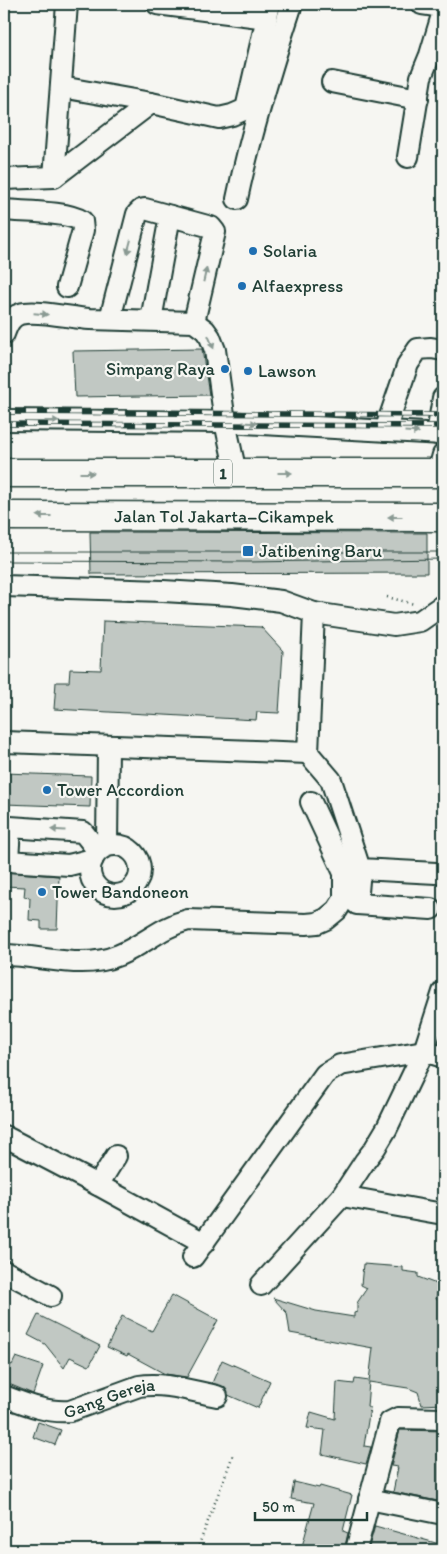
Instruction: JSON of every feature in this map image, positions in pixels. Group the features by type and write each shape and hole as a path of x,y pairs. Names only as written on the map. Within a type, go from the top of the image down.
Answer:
{"highway":[{"name":"1","path":"4,473 236,473 441,467"},
{"name":"Jalan Tol Jakarta–Cikampek","path":"4,516 443,517"}],"street":[{"path":"54,177 67,4"},
{"path":"61,87 151,103 219,118 232,116 246,108 268,11 157,4"},
{"path":"237,199 245,160 270,71 292,4"},
{"path":"422,4 443,7"},
{"path":"408,157 421,77 443,12"},
{"path":"332,82 418,99"},
{"path":"4,179 54,177 151,103"},
{"path":"110,318 139,211 145,209 211,227 215,232 194,322"},
{"path":"4,210 76,217 82,221 83,230 67,287"},
{"path":"151,320 170,216"},
{"path":"4,334 8,323 21,314 31,313 89,319 110,318 194,322 205,330 215,350 225,422 236,473"},
{"path":"386,431 408,364 418,349 432,348 443,350"},
{"path":"4,420 225,422 440,434 443,398"},
{"path":"4,586 232,595 281,601 314,613 394,625 420,621 443,605"},
{"path":"314,613 308,753 332,780 360,869 358,904 431,909"},
{"path":"4,742 308,753"},
{"path":"104,850 114,746"},
{"path":"4,955 23,955 70,963 88,962 105,960 119,955 162,930 188,920 306,924 317,923 326,919 337,910 344,899 344,873 311,802"},
{"path":"360,869 436,873"},
{"path":"261,1285 342,1196 375,1148 387,1128 424,1050 443,992"},
{"path":"4,1136 98,1185 198,1250 325,1074 340,1065 424,1050 443,1057"},
{"path":"98,1185 116,1156"},
{"path":"342,1196 443,1214"},
{"path":"4,1271 52,1296"},
{"name":"Gang Gereja","path":"4,1396 27,1405 59,1412 70,1411 138,1386 150,1384 162,1384 217,1396"},
{"path":"356,1550 387,1426 398,1418 443,1419"},
{"path":"369,1499 443,1514"}],"path":[{"path":"196,1550 233,1455"}],"building":[{"path":"202,349 209,395 75,397 73,351"},
{"path":"90,532 427,533 427,573 91,574"},
{"path":"103,621 261,627 283,651 279,713 257,712 256,720 54,709 56,682 69,682 70,669 101,670"},
{"name":"Tower Accordion","path":"4,773 91,776 90,807 4,804"},
{"name":"Tower Bandoneon","path":"4,872 59,876 57,929 41,929 41,921 29,920 30,898 24,897 25,887 4,886"},
{"path":"363,1264 403,1267 403,1271 418,1273 418,1277 439,1285 436,1299 443,1302 443,1404 422,1405 418,1392 408,1388 369,1382 367,1407 370,1408 364,1446 371,1447 366,1464 322,1454 325,1430 307,1428 311,1412 335,1419 337,1382 354,1384 355,1379 369,1381 373,1348 290,1333 287,1313 273,1298 316,1311 354,1317 354,1313 357,1312 357,1303 367,1288 361,1285"},
{"path":"172,1295 218,1320 187,1377 165,1374 128,1354 127,1356 107,1347 122,1316 152,1331"},
{"path":"38,1315 100,1346 89,1366 70,1357 64,1368 45,1344 28,1335"},
{"path":"16,1357 43,1366 33,1394 4,1382 4,1362 12,1365"},
{"path":"222,1360 270,1381 258,1408 228,1395 224,1387 212,1383"},
{"path":"38,1422 61,1430 55,1445 33,1437"},
{"path":"400,1430 443,1431 443,1502 393,1492 398,1467 391,1466"},
{"path":"294,1482 319,1488 320,1486 352,1495 343,1531 348,1533 344,1550 301,1550 314,1503 291,1499"},
{"path":"375,1526 443,1545 443,1550 368,1550"}],"tram line":[{"path":"4,552 443,552"},
{"path":"4,561 248,562 443,559"}],"railway":[{"path":"4,412 443,415"},
{"path":"4,424 443,426"}],"place":[{"name":"Solaria","path":"253,251"},
{"name":"Alfaexpress","path":"242,286"},
{"name":"Simpang Raya","path":"225,369"},
{"name":"Lawson","path":"248,371"},
{"name":"Jatibening Baru","path":"248,551"},
{"name":"Tower Accordion","path":"47,790"},
{"name":"Tower Bandoneon","path":"42,892"}]}
